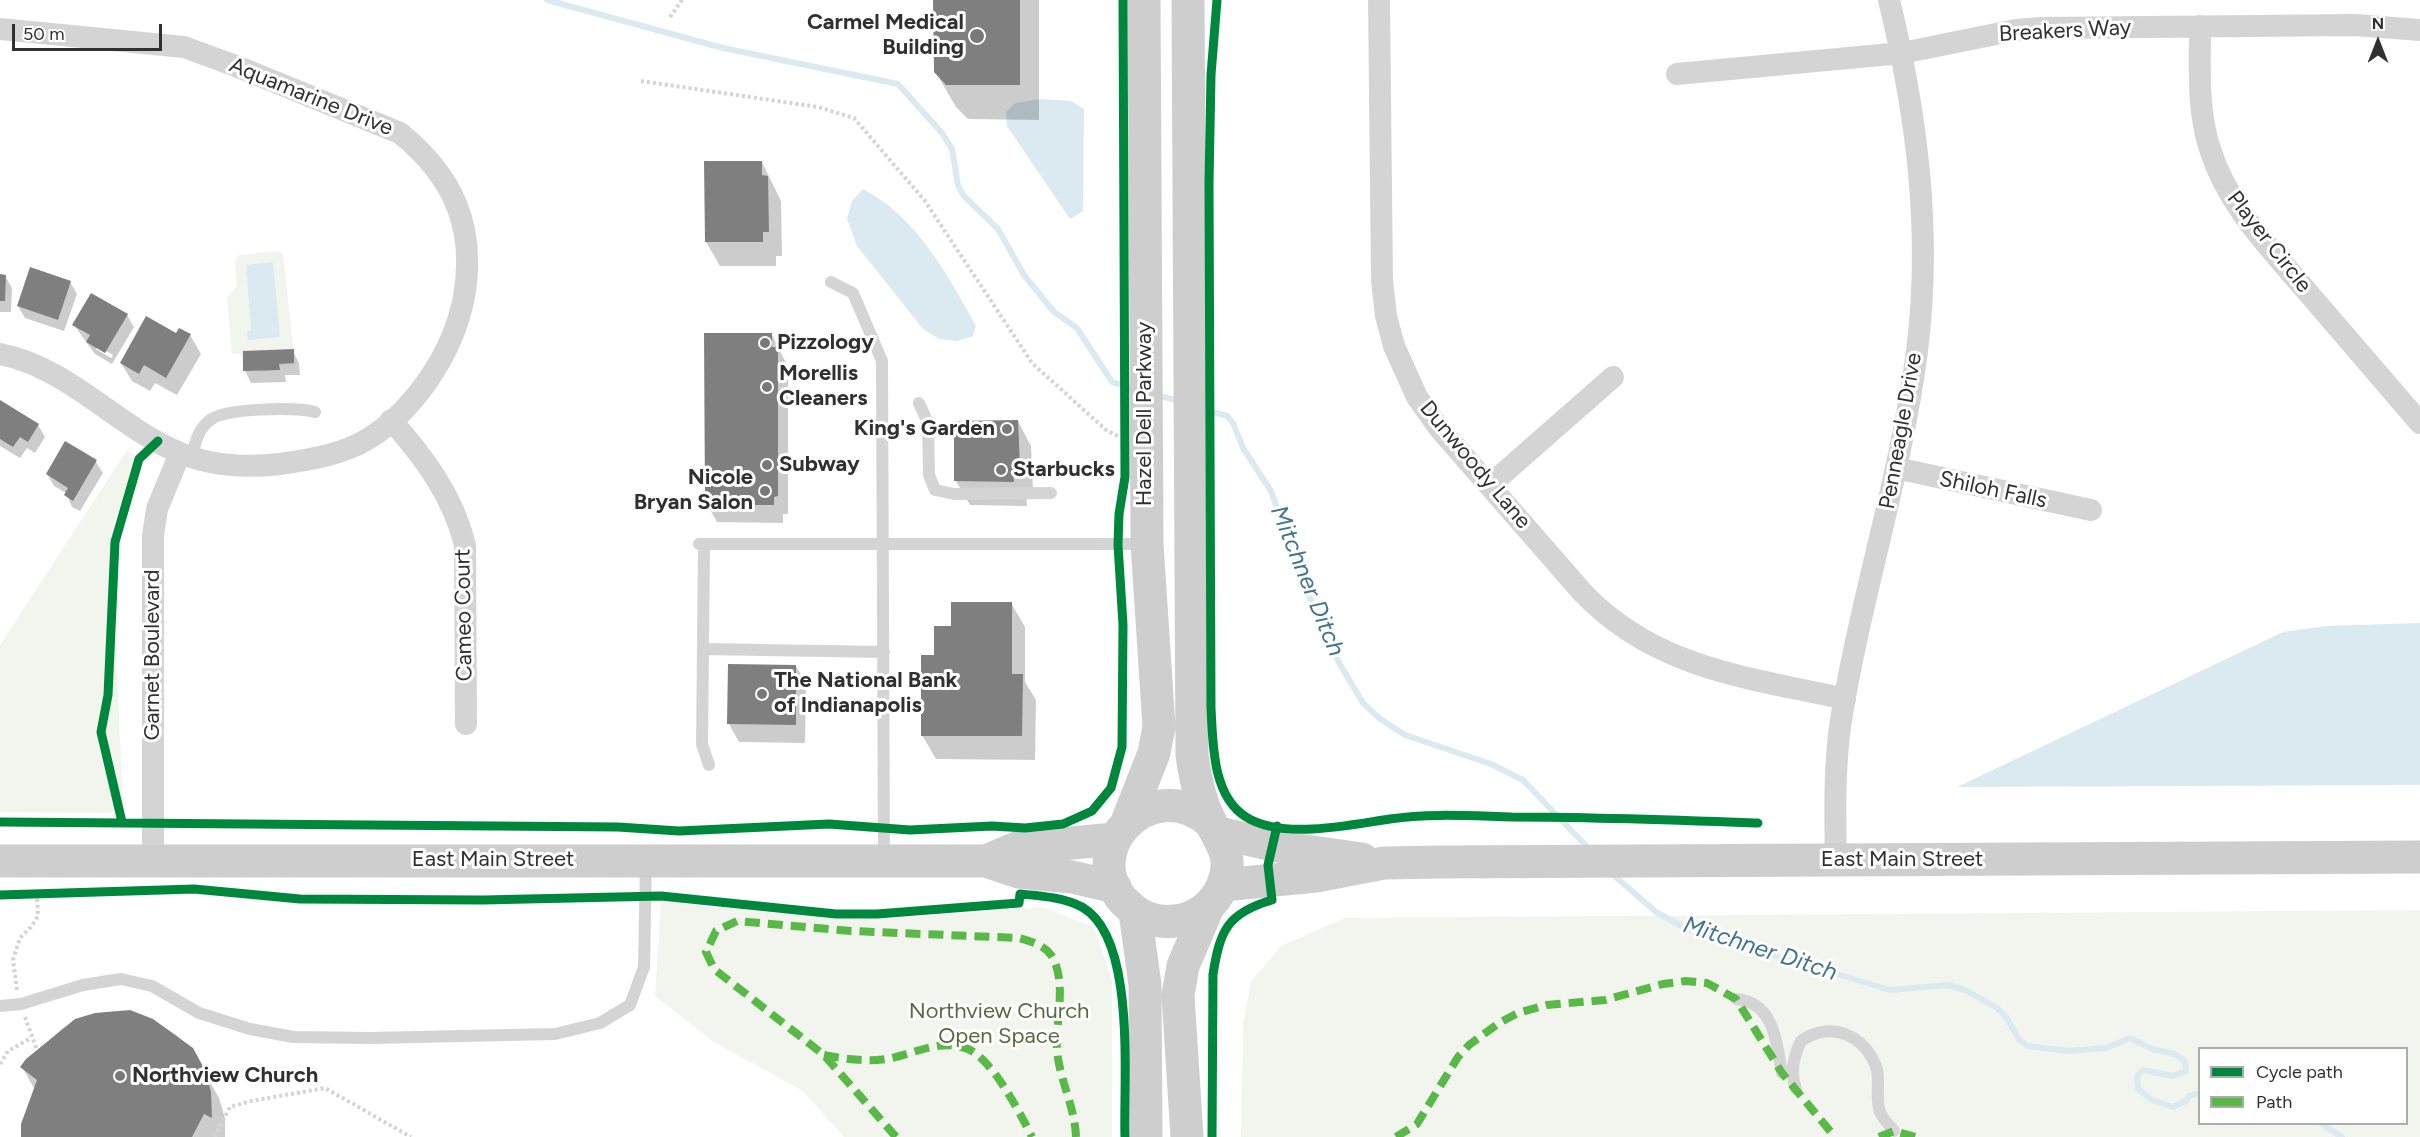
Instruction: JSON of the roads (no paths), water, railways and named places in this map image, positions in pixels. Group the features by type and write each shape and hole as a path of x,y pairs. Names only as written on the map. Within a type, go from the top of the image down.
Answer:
{"main road":[{"name":"Hazel Dell Parkway","path":"1121,830 1154,753 1159,727 1146,544 1129,435 1144,364 1144,0"},
{"name":"Hazel Dell Parkway","path":"1188,0 1188,440 1192,755 1196,780 1214,828"},
{"path":"1146,1137 1145,985 1125,899 1110,858 1121,830 1143,810 1174,805 1193,811 1214,828 1227,858 1216,895 1183,966 1178,995 1187,1137"},
{"name":"East Main Street","path":"1214,828 1291,849 1384,863 2420,857"},
{"name":"East Main Street","path":"986,861 1017,848 1121,830"},
{"name":"East Main Street","path":"0,861 986,861 1019,872 1072,877 1125,899"},
{"name":"East Main Street","path":"1216,895 1384,863"},
{"path":"1125,899 1156,921 1167,922 1190,918 1216,895"}],"street":[{"name":"Dunwoody Lane","path":"1379,0 1382,280 1389,331 1417,397 1439,428 1606,617 1643,642 1682,661 1845,699"},
{"name":"Penneagle Drive","path":"1836,860 1835,806 1840,733 1845,699 1896,468 1917,348 1922,253 1916,136 1902,53 1889,0"},
{"name":"Breakers Way","path":"1677,74 1902,53 2016,30 2355,25 2420,30"},
{"name":"Player Circle","path":"2200,26 2201,92 2205,128 2216,166 2230,197 2255,231 2420,423"},
{"name":"Aquamarine Drive","path":"0,29 184,47 378,122 400,133 423,152 444,177 457,205 464,231 467,259 465,288 455,334 442,359 413,399 391,420 361,443 319,459 246,466 226,465 186,455 36,365 0,354"},
{"path":"1490,485 1613,377"},
{"name":"Cameo Court","path":"391,420 414,445 435,476 460,523 465,545 466,724"},
{"name":"Garnet Boulevard","path":"153,861 153,536 157,509 186,455"},
{"name":"Shiloh Falls","path":"1896,468 2091,510"}],"lane":[{"path":"831,282 853,292 882,361 884,861"},
{"path":"919,403 928,423 929,475 935,490 954,494 1051,493"},
{"path":"186,455 208,421 222,414 292,408 315,412"},
{"path":"709,765 702,744 701,544 1146,544"},
{"path":"703,649 884,652"},
{"path":"0,1006 21,1004 82,985 121,979 152,986 199,1013 249,1029 293,1036 370,1038 555,1034 600,1023 630,1005 644,967 646,860"},
{"path":"1736,999 1750,1002 1767,1015 1776,1036 1782,1073"},
{"path":"1796,1089 1792,1079 1793,1065 1801,1041 1823,1030 1845,1033 1858,1041 1874,1061 1878,1073 1880,1112 1894,1131"}],"waterway":[{"name":"Mitchner Ditch","path":"547,0 723,48 898,84 942,133 952,149 958,186 964,196 998,229 1024,275 1054,312 1077,328 1112,382 1135,389"},
{"name":"Mitchner Ditch","path":"1157,395 1182,402"},
{"name":"Mitchner Ditch","path":"1200,408 1227,416 1233,423 1243,448 1271,491 1304,585 1338,661 1363,703 1379,718 1405,735 1491,764 1523,780 1591,851"},
{"name":"Mitchner Ditch","path":"1610,872 1656,912 1689,930 1890,990 1948,985 1965,990 1997,1008 2006,1017 2020,1041 2028,1046 2068,1051 2106,1048 2130,1038 2152,1049 2175,1054 2185,1061 2186,1071 2173,1076 2143,1070 2137,1076 2138,1089 2152,1100 2173,1107 2186,1101 2189,1096 2198,1094"},
{"name":"Mitchner Ditch","path":"2324,1125 2342,1137"}],"place":[{"name":"Carmel Medical Building","path":"977,36"},
{"name":"Pizzology","path":"765,343"},
{"name":"Morellis Cleaners","path":"767,387"},
{"name":"King's Garden","path":"1007,429"},
{"name":"Subway","path":"767,465"},
{"name":"Starbucks","path":"1001,470"},
{"name":"Nicole Bryan Salon","path":"765,491"},
{"name":"The National Bank of Indianapolis","path":"762,694"},
{"name":"Northview Church","path":"120,1076"}],"park label":[{"name":"Northview Church Open Space","path":"999,1024"}]}
